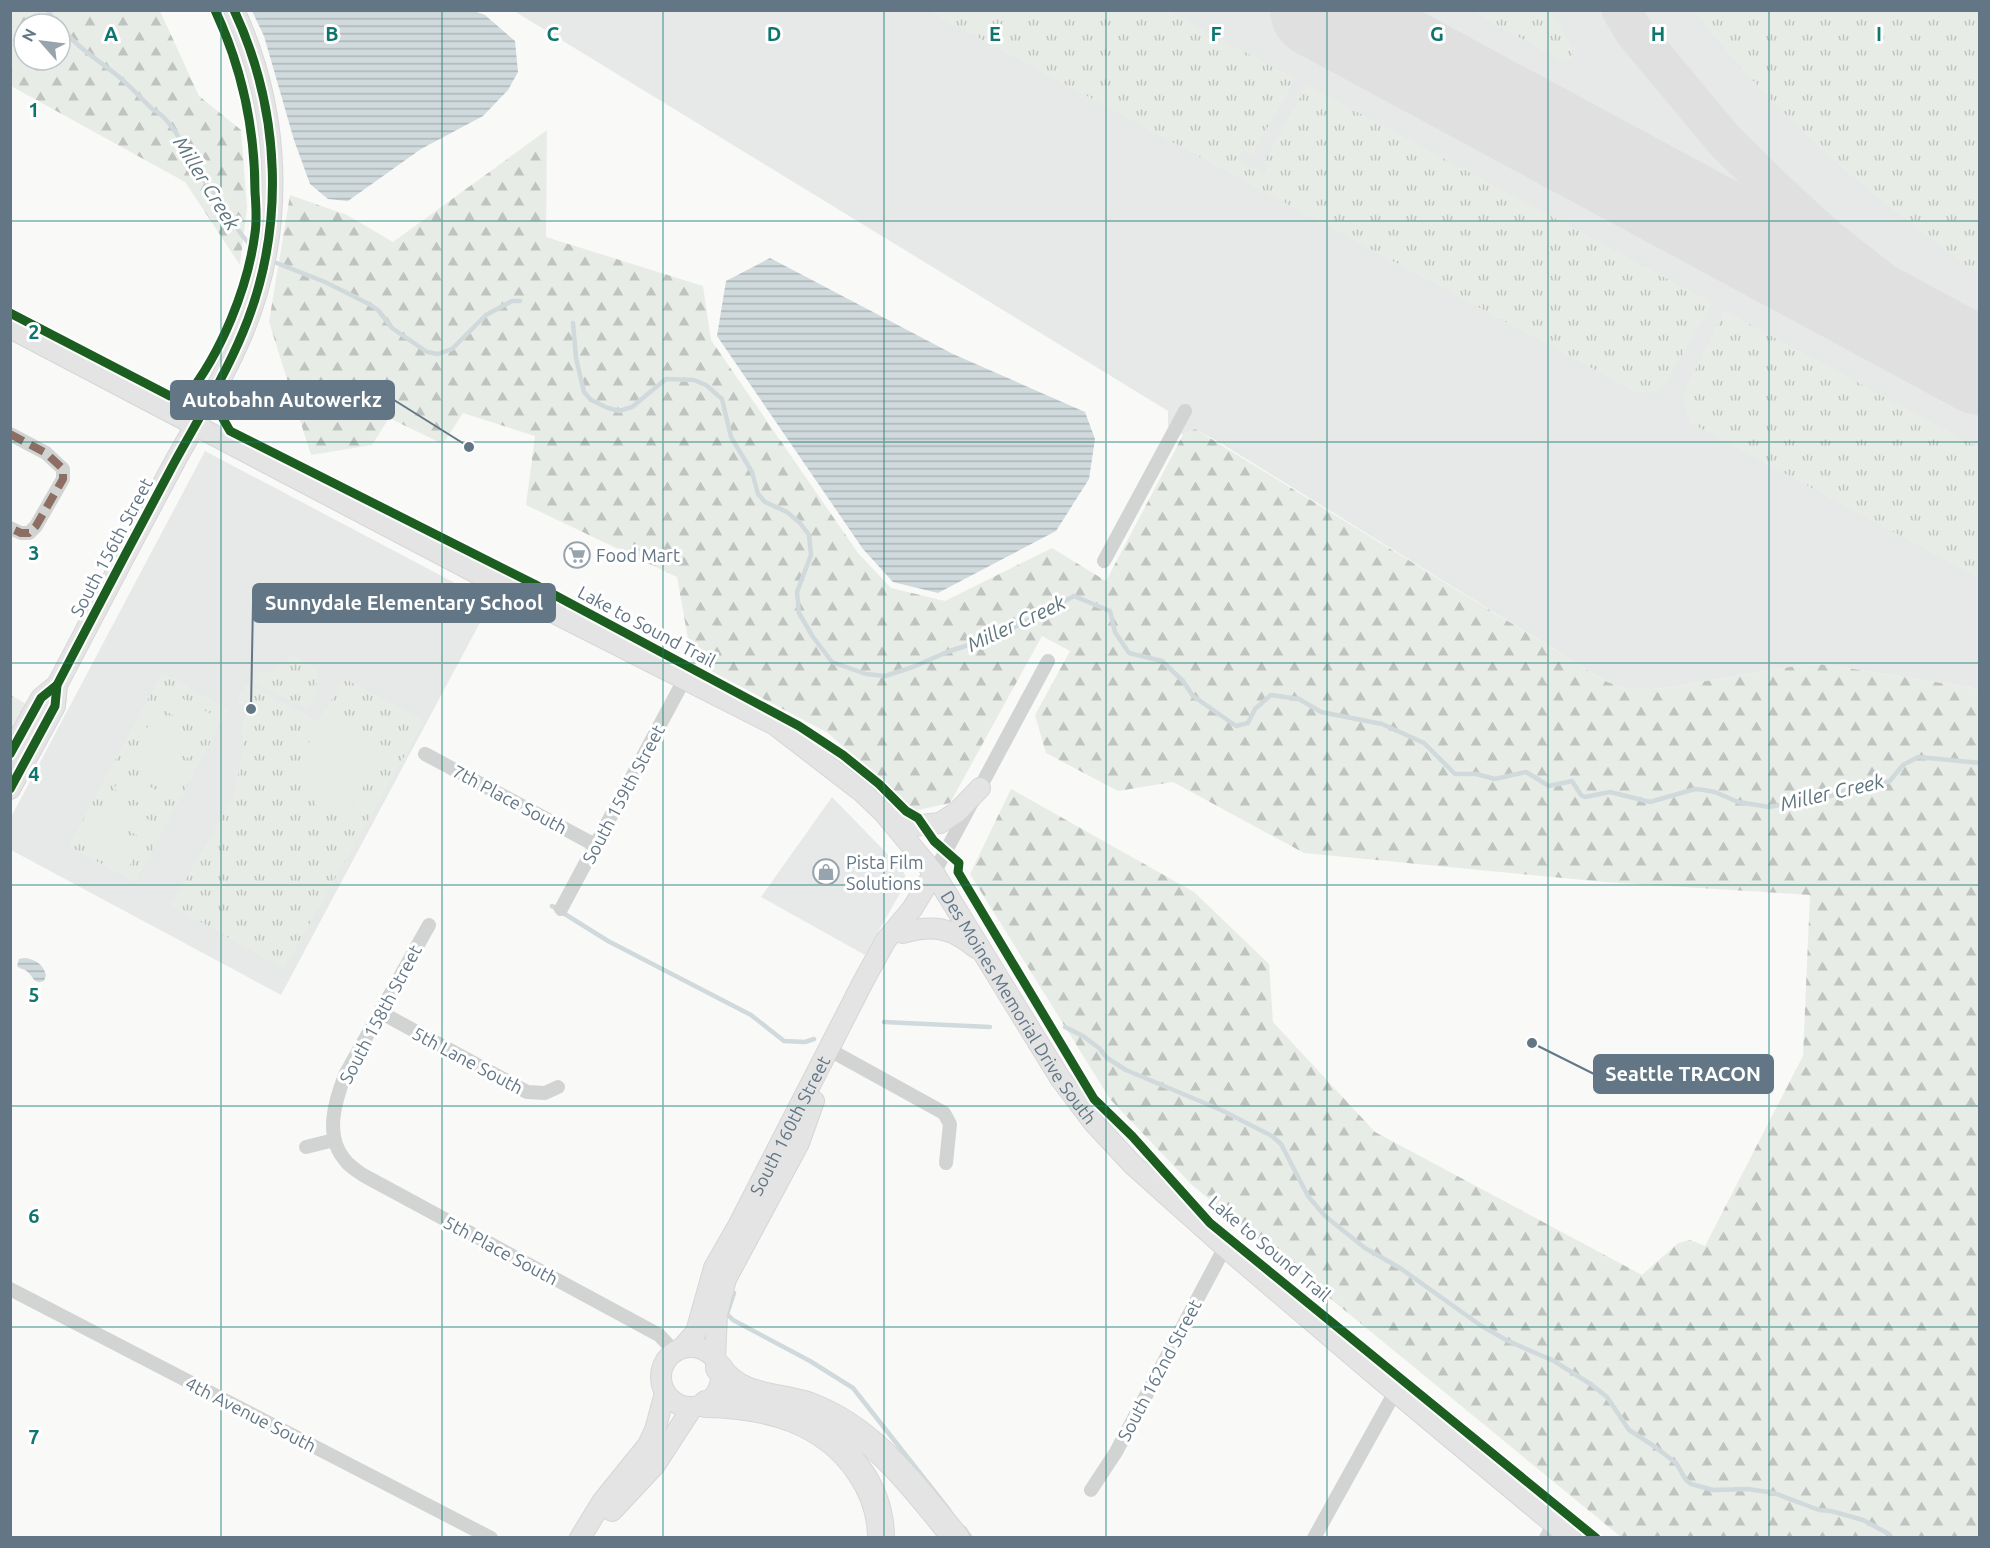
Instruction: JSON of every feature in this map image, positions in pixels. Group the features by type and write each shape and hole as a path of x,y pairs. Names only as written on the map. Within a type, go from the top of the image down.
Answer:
{"highway":[{"path":"717,1363 725,1377 741,1389 807,1405 854,1429 890,1459 956,1538"},
{"path":"699,1406 736,1404 779,1413 802,1422 833,1440 846,1453 866,1481 877,1509 881,1538"}],"main road":[{"name":"South 156th Street","path":"10,789 55,706 57,685 235,350 252,310 268,241 273,177 271,140 256,66 234,10"},
{"name":"Des Moines Memorial Drive South","path":"10,327 684,680 775,725 862,792 883,812 934,873 1060,1078 1093,1122 1133,1165 1550,1530 1571,1538"},
{"name":"South 156th Street","path":"10,754 41,698 57,685"},
{"path":"883,812 912,826 940,823 957,812 980,788"},
{"name":"South 160th Street","path":"678,1350 696,1332 714,1268 886,940 912,909 934,873"},
{"name":"South 160th Street","path":"717,1363 717,1314 726,1279 799,1143 813,1103 903,933 912,909"},
{"path":"903,933 924,927 940,928 960,937 983,953"},
{"path":"593,1538 620,1500 655,1465 699,1406 714,1397 719,1388 721,1378 717,1363 700,1349 678,1350 668,1358 663,1366 661,1384 664,1393 676,1404 699,1406"},
{"path":"580,1538 602,1502 648,1445 655,1430 664,1393"}],"street":[{"path":"1104,561 1185,411"},
{"path":"10,434 46,453 56,461 63,469 63,478 36,526 29,532 21,533 10,528"},
{"name":"South 160th Street","path":"934,873 1048,661"},
{"name":"South 159th Street","path":"561,909 684,680"},
{"name":"7th Place South","path":"426,754 595,845"},
{"name":"South 158th Street","path":"334,1140 333,1119 336,1098 345,1075 429,925"},
{"name":"5th Lane South","path":"380,1012 527,1092 545,1093 558,1087"},
{"path":"837,1054 944,1113 950,1124 946,1163"},
{"path":"306,1147 334,1140"},
{"name":"5th Place South","path":"334,1140 344,1160 363,1175 658,1335 678,1350"},
{"name":"South 162nd Street","path":"1091,1490 1116,1452 1225,1247"},
{"name":"4th Avenue South","path":"10,1289 491,1538"},
{"path":"1314,1538 1395,1392"}],"shaded area":[{"path":"252,11 474,11 485,15 515,41 518,72 508,90 483,116 421,149 348,201 328,199 310,184 294,140 264,36"},
{"path":"514,11 1979,11 1979,689 1828,665 1807,664 1665,688 1641,690 1624,688 1607,682 1222,444 1195,429 1183,435 1174,430 1168,426 1168,411"},
{"path":"770,258 953,354 1085,412 1095,439 1089,479 1056,531 938,593 893,582 863,549 717,336 726,281"},
{"path":"205,451 491,602 281,995 11,850 11,817"},
{"path":"832,797 903,870 907,881 865,955 761,897"},
{"path":"24,958 41,965 46,975 44,981 35,981 28,972 17,966 19,959"}],"green space":[{"path":"11,10 160,11 199,96 241,130 247,207 240,265 185,182 11,86"},
{"path":"929,11 1168,11 1295,79 1252,155 1243,149 1237,160 1265,174 1269,165 1264,162 1307,85 1712,303 1664,386 1651,392 1638,393"},
{"path":"1473,11 1549,11 1571,45 1573,55 1566,61 1558,59"},
{"path":"1695,11 1979,11 1979,274 1864,186 1803,132 1720,43"},
{"path":"547,130 546,237 703,286 711,340 858,553 891,588 945,601 1052,548 1106,581 1183,435 1195,429 1607,682 1636,688 1665,688 1807,664 1828,665 1979,689 1979,1537 1621,1537 1192,1185 1110,1099 970,874 1011,789 1194,892 1269,964 1273,1022 1375,1132 1642,1275 1678,1243 1690,1240 1705,1246 1803,1056 1810,895 1605,882 1304,853 1173,782 1118,791 1046,753 1035,715 1070,651 1042,636 950,803 913,811 828,733 692,661 677,577 526,505 535,436 463,413 443,444 389,418 372,445 311,455 269,322 290,195 347,215 393,242"},
{"path":"1725,311 1979,448 1979,578 1691,423 1683,394"},
{"path":"293,656 317,669 316,693 308,708 253,683 260,670 271,673"},
{"path":"162,673 228,709 135,882 69,846"},
{"path":"345,679 424,721 284,969 171,905 233,798 244,749 242,725 249,709 237,700 247,684 318,721"},
{"path":"167,690 211,714 202,731 158,707"},
{"path":"11,695 28,705 11,737"},
{"path":"327,715 384,746 351,810 317,806 298,776 304,750"},
{"path":"153,717 197,740 188,758 144,734"},
{"path":"138,745 183,768 173,786 129,762"},
{"path":"123,772 167,796 158,813 114,789"},
{"path":"109,798 153,822 144,839 99,815"},
{"path":"95,826 138,850 129,867 85,843"}],"waterway":[{"name":"Miller Creek","path":"72,40 118,76 166,120 180,138 201,176 241,234 259,253"},
{"name":"Miller Creek","path":"269,260 325,282 369,304 378,310 392,328 427,352 438,354 452,349 486,315 512,301 520,301"},
{"name":"Miller Creek","path":"573,323 576,358 584,392 591,400 619,411 632,407 666,379 694,380 706,385 722,399 731,437 752,472 758,494 765,502 787,512 809,535 811,555 797,592 799,613 832,662 866,674 885,676 999,635 1074,596 1110,611 1115,632 1129,653 1162,661 1183,681 1193,696 1236,726 1248,723 1255,709 1271,695 1299,699 1321,712 1382,724 1424,743 1455,774 1476,774 1495,779 1526,772 1549,786 1572,781 1581,795 1585,797 1610,792 1650,802 1695,789 1715,792 1738,802 1769,807 1826,797 1864,781 1889,782 1903,765 1918,757 1980,763"},
{"path":"552,906 608,941 751,1015 784,1041 805,1042 814,1039"},
{"path":"884,1022 990,1027"},
{"path":"1065,1027 1083,1036 1099,1048 1107,1058 1126,1070 1221,1110 1272,1136 1281,1144 1308,1196 1325,1216 1365,1248 1400,1268 1480,1325 1508,1341 1554,1361 1592,1385 1607,1397 1629,1430 1676,1463 1691,1484 1713,1490 1748,1489 1774,1493 1819,1510 1863,1520 1889,1534 1892,1538"},
{"path":"734,1293 727,1314 733,1320 810,1361 853,1388 949,1510"},
{"path":"964,1528 971,1538"}],"taxiway":[{"path":"1349,10 1421,66"},
{"path":"1621,10 1634,32 1725,141 1775,190 1826,237 1980,358"}],"runway":[{"path":"1318,10 1980,367"}],"marked path":[{"path":"10,434 46,453 63,469 63,479 36,526 29,533 21,533 10,528"}],"cycle path":[{"path":"187,396 211,360 231,319 246,276 256,228 253,145 245,99 233,54 215,10"},
{"path":"10,789 55,706 57,685 227,366 243,332 257,293 266,252 271,211 272,170 269,129 250,49 234,10"},
{"path":"10,313 170,396 187,396"},
{"name":"Lake to Sound Trail","path":"187,396 222,417 230,431 534,584 799,726 843,755 879,784 906,811 918,818 934,841 959,863 958,872 1094,1099 1132,1136 1210,1223 1596,1538"},
{"path":"10,754 41,698 57,685"}],"place":[{"name":"Autobahn Autowerkz","path":"469,447"},
{"name":"Food Mart","path":"577,555"},
{"name":"Sunnydale Elementary School","path":"251,709"},
{"name":"Pista Film Solutions","path":"826,872"},
{"name":"Seattle TRACON","path":"1532,1043"}]}
